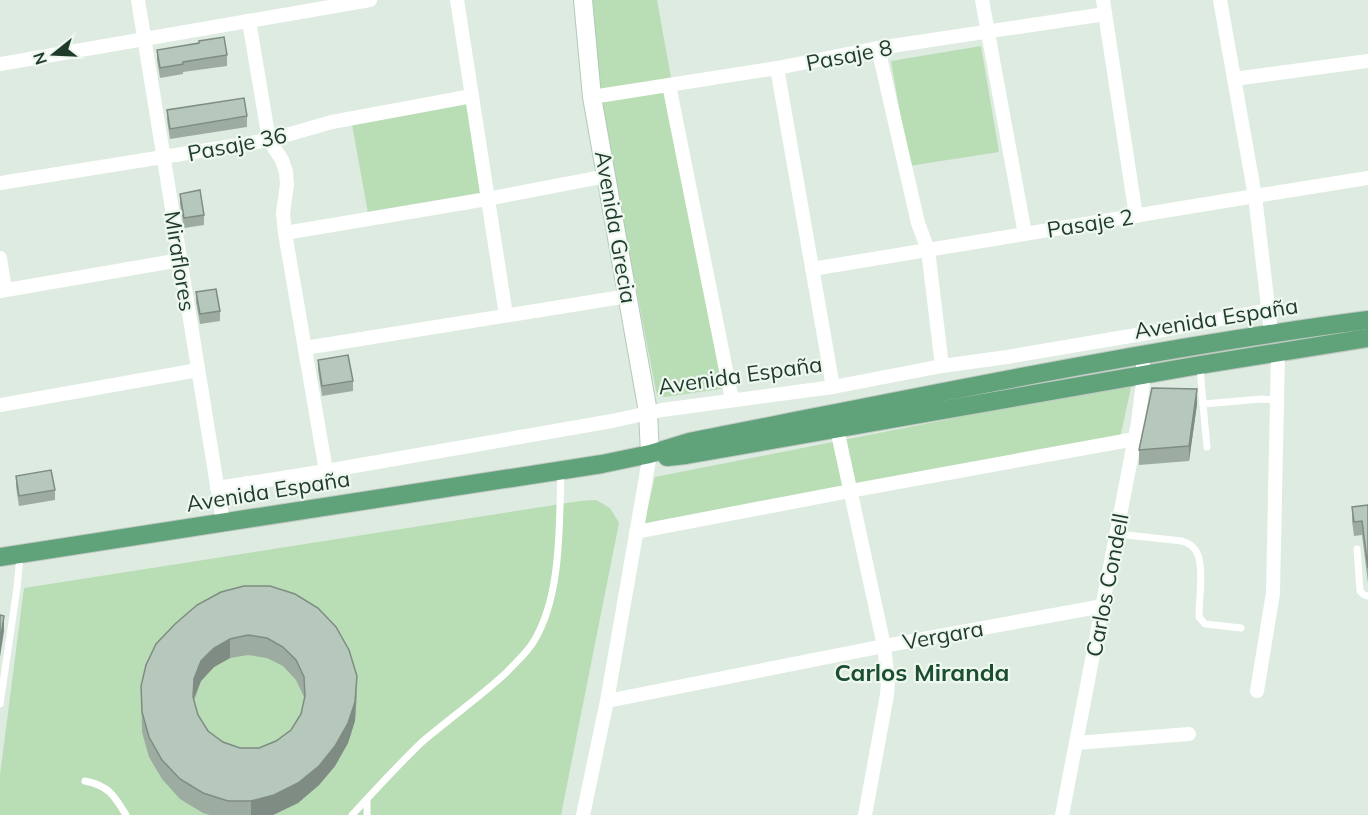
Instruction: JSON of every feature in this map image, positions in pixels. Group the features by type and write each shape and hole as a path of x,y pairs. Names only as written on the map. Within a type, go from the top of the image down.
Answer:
{"main road":[{"name":"Avenida España","path":"0,557 602,464 650,454 688,442 1142,354 1271,332 1368,320"},
{"name":"Avenida España","path":"650,454 661,457 686,455 1368,338"}],"street":[{"name":"Miraflores","path":"138,0 223,522"},
{"path":"0,64 370,0"},
{"path":"457,0 506,315"},
{"name":"Avenida Grecia","path":"583,0 592,97 648,412 650,454"},
{"path":"981,0 1025,234"},
{"path":"1103,0 1136,216"},
{"path":"1220,0 1254,196 1271,332"},
{"name":"Pasaje 8","path":"592,97 777,68 878,48 1106,14"},
{"path":"249,21 269,140 282,160 286,172 283,213 285,233 326,471"},
{"path":"878,48 918,223 928,250 942,366"},
{"path":"1234,79 1368,61"},
{"path":"777,68 833,387"},
{"path":"669,85 732,400"},
{"name":"Pasaje 36","path":"0,183 269,140 332,123 472,96"},
{"path":"285,233 607,176"},
{"name":"Pasaje 2","path":"812,269 1368,178"},
{"path":"0,258 3,290 180,260"},
{"path":"304,348 628,296"},
{"name":"Avenida España","path":"218,488 601,423 648,412 833,387 1268,310"},
{"path":"1257,691 1273,593 1278,352"},
{"name":"Carlos Condell","path":"1062,815 1138,422 1143,375 1142,354"},
{"path":"0,405 198,370"},
{"path":"837,429 888,671 887,695 865,815"},
{"path":"636,532 1135,439"},
{"path":"583,815 607,700 650,454"},
{"name":"Vergara","path":"607,700 1103,606"},
{"path":"1076,743 1189,734"}],"lane":[{"path":"1200,365 1207,447"},
{"path":"1203,404 1262,399 1277,400"},
{"path":"352,815 423,742 493,685 521,658 534,641 544,620 552,594 557,561 561,470"},
{"path":"1117,534 1182,541 1190,544 1197,552 1200,564 1199,617 1201,621 1205,624 1241,628"},
{"path":"1357,549 1360,591 1368,596"},
{"path":"0,704 20,554"},
{"path":"85,781 109,790 126,815"},
{"path":"367,799 368,815"}],"green space":[{"path":"589,0 657,0 727,388 665,397 657,396 597,85"},
{"path":"981,46 999,152 909,166 891,61"},
{"path":"467,99 482,195 368,213 351,119"},
{"path":"1132,383 1118,447 641,536 655,477"},
{"path":"596,500 610,508 619,523 561,815 0,815 0,775 24,588"}],"building":[{"path":"224,37 227,55 160,68 157,50"},
{"path":"244,98 247,116 170,129 167,110"},
{"path":"200,190 204,215 184,218 180,194"},
{"path":"216,289 220,311 200,314 196,292"},
{"path":"348,355 353,381 322,386 318,360"},
{"path":"1152,388 1197,389 1189,446 1139,450"},
{"path":"51,470 55,490 19,496 16,476"},
{"path":"1368,505 1368,568 1362,521 1354,522 1352,507"},
{"path":"244,586 270,586 295,594 318,608 336,627 349,650 357,676 355,702 348,723 335,746 319,766 298,783 274,795 251,801 228,801 203,793 180,779 162,760 149,737 142,712 141,686 146,665 156,644 197,605 221,592","holes":["248,635 267,638 283,647 296,660 304,677 305,696 301,714 291,730 276,741 259,748 240,748 223,742 208,731 198,715 193,697 194,679 201,661 214,648 230,639"]},
{"path":"0,615 4,616 0,642"}],"district":[{"name":"Carlos Miranda","path":"922,673"}]}
